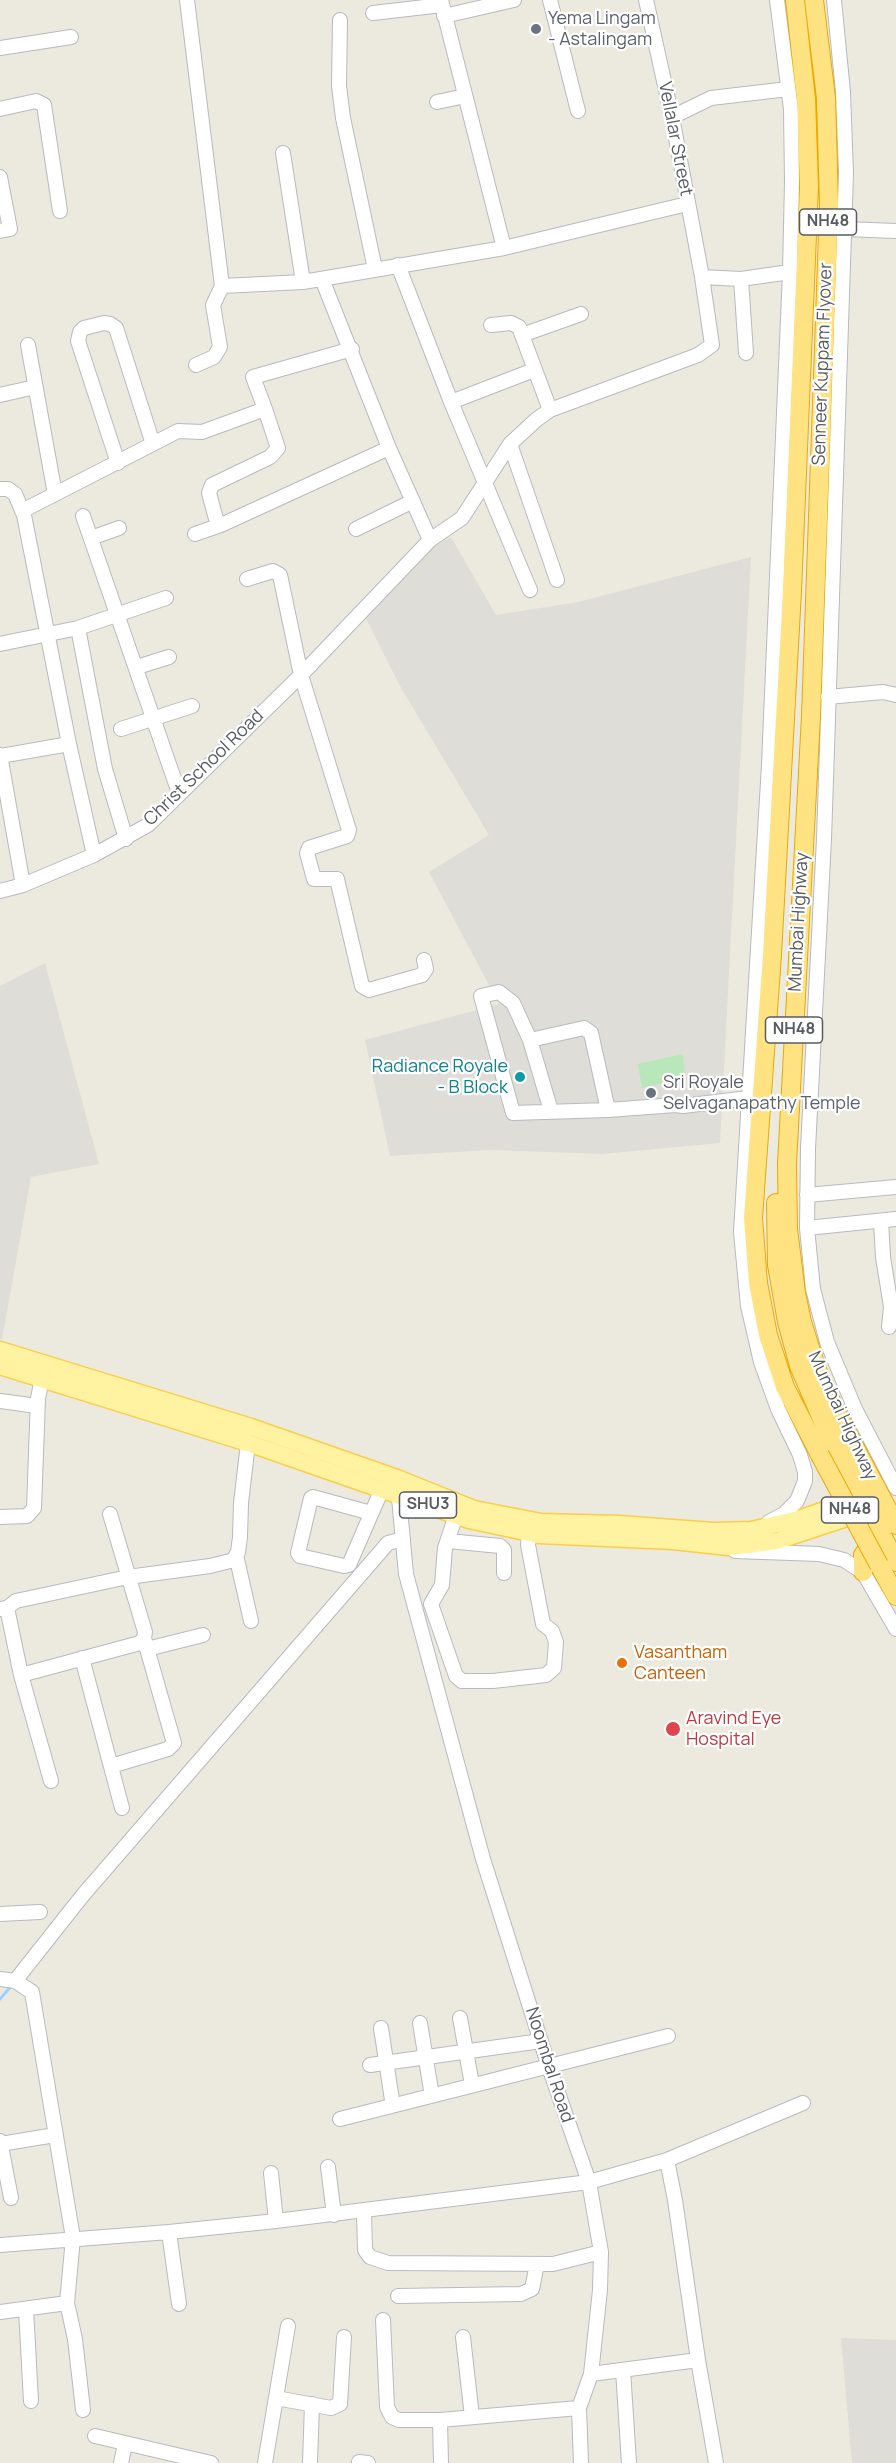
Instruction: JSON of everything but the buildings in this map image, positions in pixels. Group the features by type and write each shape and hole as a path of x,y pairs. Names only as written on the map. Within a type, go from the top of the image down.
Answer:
{"highway":[{"name":"Senneer Kuppam Flyover","path":"773,796 797,480 809,144 795,0"},
{"name":"Senneer Kuppam Flyover","path":"814,0 822,57 829,160 819,492 826,512"},
{"name":"Mumbai Highway","path":"826,512 792,1073 788,1229 802,1322 817,1370 896,1525"},
{"name":"NH48","path":"773,796 772,955 753,1204 753,1235 762,1312 785,1387 820,1455 882,1563 896,1596"},
{"path":"792,1073 781,1144 777,1199 776,1249 781,1286 792,1341 808,1392 865,1504 882,1563"}],"main road":[{"name":"SHU3","path":"0,1350 251,1426 456,1515 529,1533 738,1546 777,1540 865,1504"},
{"name":"SHU3","path":"0,1366 392,1487 474,1509 541,1522 619,1524 713,1531 742,1530 783,1524 865,1504"}],"street":[{"path":"187,0 222,285 213,305 220,347 214,357 196,365"},
{"path":"373,13 514,0"},
{"path":"550,0 578,111"},
{"name":"Vellalar Street","path":"550,410 698,355 712,345 702,277 672,117 646,0"},
{"path":"742,1530 775,1519 792,1508 802,1490 805,1472 800,1455 768,1385 753,1335 741,1232 748,1096 773,796 790,272 792,150 788,89 777,0"},
{"path":"834,0 846,131 844,229 826,512 828,697 820,945 807,1228 813,1289 827,1342 855,1409 896,1488"},
{"path":"443,7 504,248"},
{"path":"340,20 339,86 343,118 375,269"},
{"path":"0,48 71,37"},
{"path":"672,117 711,98 788,89"},
{"path":"437,102 465,96"},
{"path":"0,109 36,102 44,105 60,211"},
{"path":"283,153 303,282"},
{"path":"0,177 10,229 0,231"},
{"path":"222,285 303,282 504,248 687,204"},
{"path":"844,229 896,231"},
{"path":"398,265 451,402 530,590"},
{"path":"702,277 741,279 790,272"},
{"path":"322,279 352,349 389,447 430,540"},
{"path":"741,279 746,353"},
{"path":"522,335 580,314"},
{"path":"118,463 78,341 80,332 84,328 104,323 116,328 153,444"},
{"path":"491,325 514,324 519,327 550,410"},
{"path":"28,345 55,494"},
{"path":"221,525 216,519 209,493 212,485 270,457 278,448 254,377 352,349"},
{"path":"451,402 534,370"},
{"path":"0,395 35,387"},
{"path":"22,511 178,431 201,432 265,409"},
{"name":"Christ School Road","path":"0,891 23,885 94,855 148,825 301,675 430,540 462,518 510,444 550,410"},
{"path":"510,444 557,580"},
{"path":"195,534 221,525 389,447"},
{"path":"0,489 8,489 15,494 22,511 94,855"},
{"path":"356,529 413,501"},
{"path":"83,516 180,793"},
{"path":"91,538 118,528"},
{"path":"247,579 273,572 280,575 301,675 349,830 346,836 309,848 307,853 314,879 337,879 362,986 369,990 422,975 426,969 424,960"},
{"path":"0,644 78,628 166,598"},
{"path":"78,628 105,769 126,839"},
{"path":"137,667 169,657"},
{"path":"828,697 883,692 896,695"},
{"path":"121,729 192,706"},
{"path":"23,885 5,823 0,755 69,744"},
{"path":"551,1111 530,1040 513,1003 500,992 481,996 513,1113 608,1110 675,1105 681,1100 748,1096"},
{"path":"530,1040 584,1028 591,1032 608,1110"},
{"path":"807,1195 896,1187"},
{"path":"807,1228 896,1219"},
{"path":"881,1221 882,1257 891,1307 889,1327"},
{"path":"0,1517 27,1516 34,1508 37,1406 42,1379"},
{"path":"0,1401 37,1406"},
{"path":"248,1443 241,1503 240,1537 236,1556 251,1621"},
{"path":"371,1512 311,1498 298,1553 300,1556 344,1566 349,1565 371,1512 392,1487"},
{"name":"Noombal Road","path":"392,1487 403,1539 406,1574 483,1859 549,2067 589,2182 601,2252 600,2290 591,2374"},
{"path":"110,1514 145,1632 145,1644 174,1743 168,1749 111,1766"},
{"path":"456,1515 443,1564 442,1585 433,1599 432,1611 456,1677 468,1681 493,1681 546,1675 554,1668 556,1642 552,1631 543,1624 531,1565 529,1533"},
{"path":"15,1981 83,1895 388,1543 403,1539"},
{"path":"448,1541 500,1546 504,1550 504,1573"},
{"path":"706,1545 756,1553 832,1557 882,1563 896,1629"},
{"path":"51,1781 3,1609 16,1601 128,1577 210,1566 234,1560 236,1556"},
{"path":"21,1675 140,1643 203,1635"},
{"path":"82,1658 122,1808"},
{"path":"0,1914 40,1912"},
{"path":"0,1979 15,1981 32,1992 73,2238 67,2303 75,2339 83,2410"},
{"path":"460,2018 471,2079"},
{"path":"420,2024 431,2090"},
{"path":"381,2028 392,2100"},
{"path":"340,2119 668,2036"},
{"path":"370,2065 541,2041"},
{"path":"0,2245 169,2232 364,2212 589,2182 667,2160 803,2103"},
{"path":"11,2198 0,2143 55,2135"},
{"path":"667,2160 716,2463"},
{"path":"328,2167 334,2215"},
{"path":"272,2172 276,2221"},
{"path":"364,2212 365,2250 370,2257 388,2263 553,2264 601,2252"},
{"path":"169,2232 179,2304"},
{"path":"398,2295 521,2294 532,2289 537,2264"},
{"path":"0,2312 67,2303"},
{"path":"26,2309 31,2401"},
{"path":"383,2320 388,2413 399,2420 440,2420 579,2408"},
{"path":"265,2463 288,2326"},
{"path":"276,2398 331,2408 340,2404 344,2337"},
{"path":"463,2337 472,2417"},
{"path":"581,2463 579,2408 591,2374 698,2360"},
{"path":"623,2370 628,2463"},
{"path":"310,2462 312,2404"},
{"path":"440,2420 441,2463"},
{"path":"95,2436 183,2460 211,2463"},
{"path":"121,2463 125,2444"}],"shaded area":[{"path":"451,537 496,615 578,602 751,557 720,1143 602,1154 490,1150 390,1156 365,1040 499,1004 429,872 489,835 400,686 359,605 402,564"},
{"path":"45,963 99,1164 31,1177 2,1340 0,1339 0,986"},
{"path":"841,2338 896,2340 896,2463 852,2463"}],"green space":[{"path":"683,1054 685,1078 642,1088 638,1064"}],"waterway":[{"path":"0,1999 12,1985"}],"place":[{"name":"Yema Lingam - Astalingam","path":"536,29"},
{"name":"Radiance Royale - B Block","path":"520,1077"},
{"name":"Sri Royale Selvaganapathy Temple","path":"651,1093"},
{"name":"Vasantham Canteen","path":"622,1663"},
{"name":"Aravind Eye Hospital","path":"673,1729"}]}
